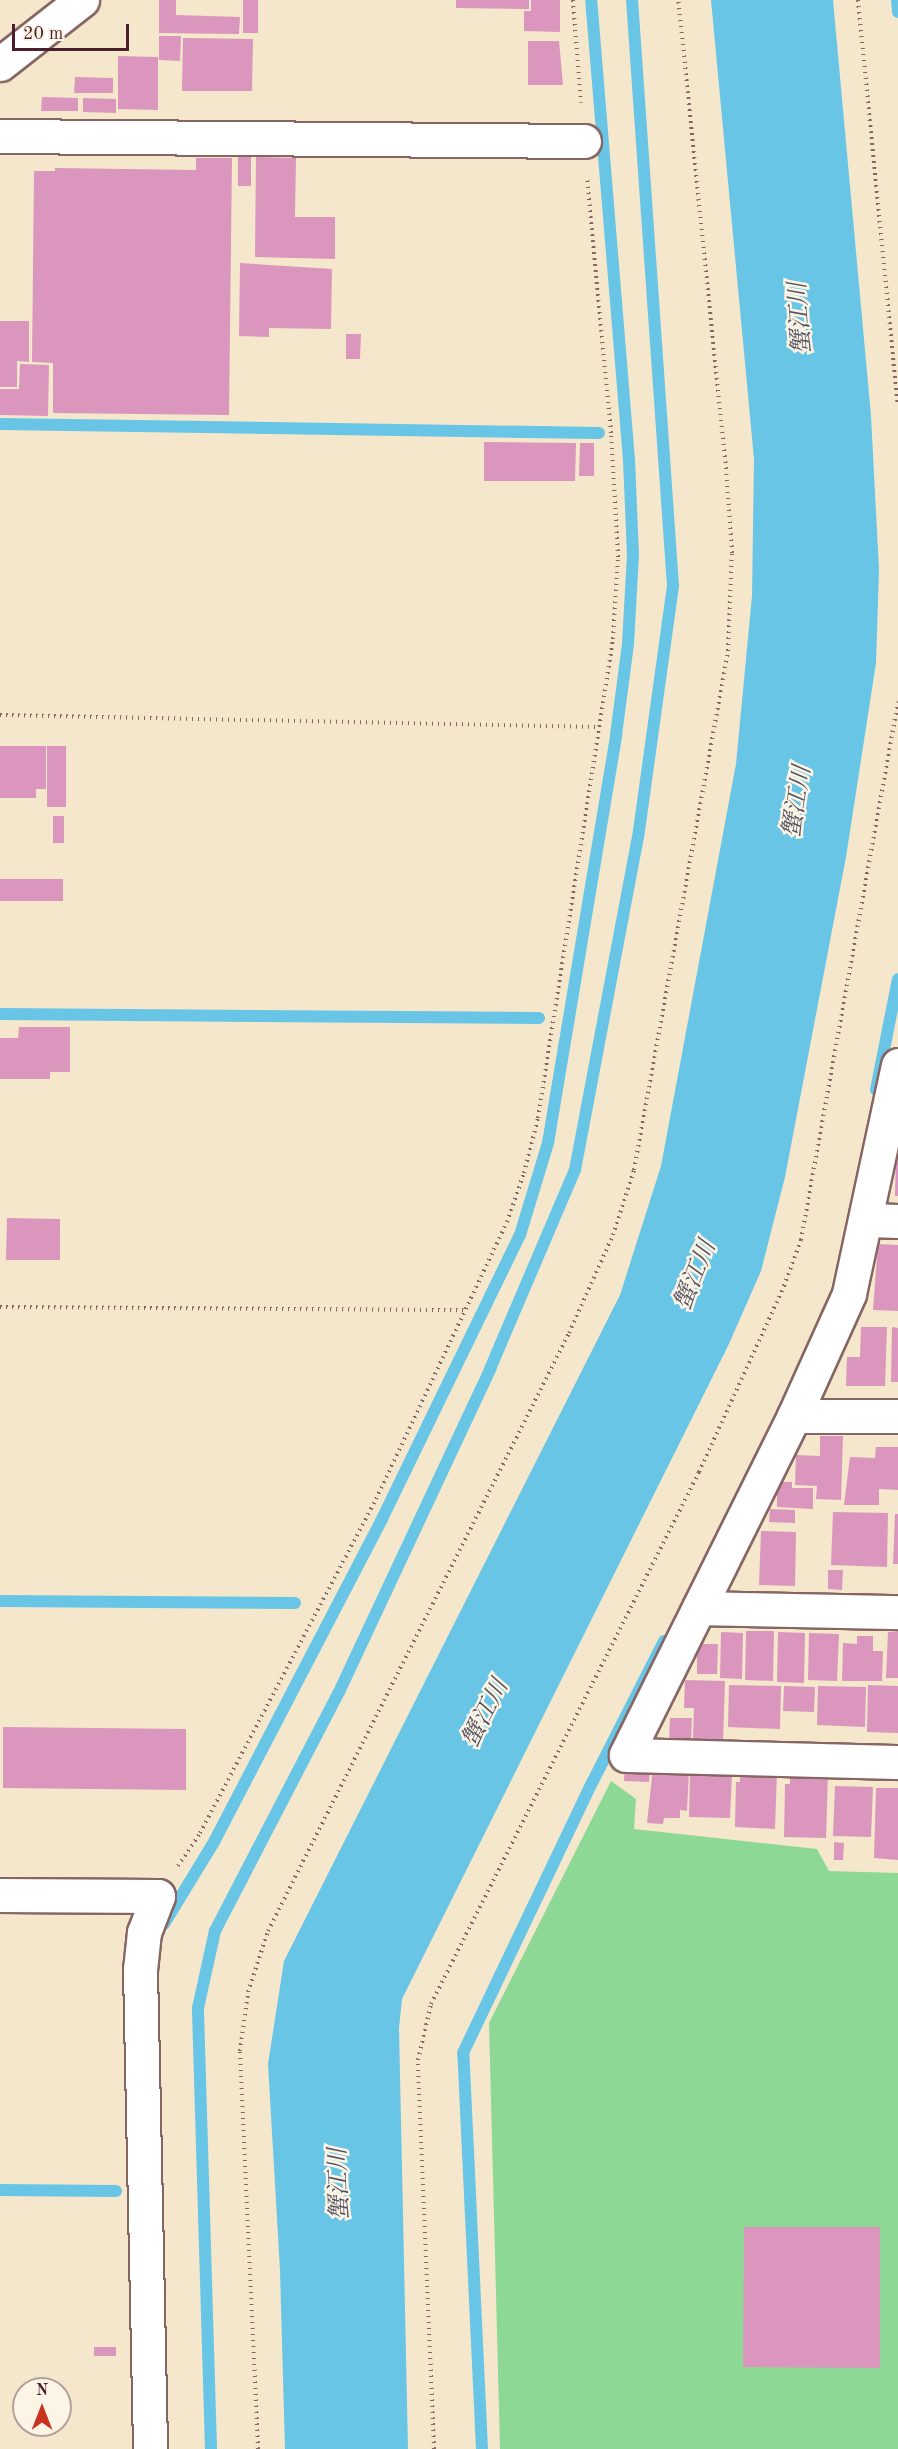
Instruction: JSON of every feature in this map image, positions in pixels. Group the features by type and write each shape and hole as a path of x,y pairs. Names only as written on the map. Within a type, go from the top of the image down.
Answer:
{"street":[{"path":"0,64 82,0"},
{"path":"0,136 584,141"},
{"path":"898,1065 883,1220 794,1416 626,1755 898,1762"},
{"path":"794,1416 898,1416"},
{"path":"699,1608 898,1612"},
{"path":"0,1895 158,1896 144,1932 140,1970 150,2449"}],"path":[{"path":"158,1896 200,1833 376,1499 507,1222 538,1118 614,639 618,557 611,433 573,0"},
{"path":"258,2449 240,2051 248,1992 268,1931 569,1333 613,1234 634,1170 726,662 732,554 726,469 678,0"},
{"path":"858,0 898,405"},
{"path":"434,2449 418,2060 431,2004 699,1472 787,1277 801,1240 898,702"},
{"path":"0,715 600,727"},
{"path":"0,1308 466,1311"}],"green space":[{"path":"611,1781 636,1799 634,1829 817,1849 829,1871 898,1873 898,2449 500,2449 489,2023"}],"water":[{"name":"蟹江川","path":"711,0 833,0 871,416 879,570 876,663 846,857 785,1177 761,1271 728,1346 402,1999 399,2028 408,2449 285,2449 280,2270 268,2064 284,1961 620,1295 661,1166 736,764 752,596 754,459"}],"building":[{"path":"159,0 176,0 176,15 240,17 239,34 159,33"},
{"path":"243,0 258,0 258,33 243,33"},
{"path":"456,0 529,0 529,9 456,8"},
{"path":"531,0 560,0 560,32 524,31 524,11 531,11"},
{"path":"159,36 181,36 180,61 159,60"},
{"path":"183,38 253,39 252,91 182,91"},
{"path":"528,41 559,41 563,85 528,85"},
{"path":"118,56 158,57 158,110 118,109"},
{"path":"75,77 113,78 113,93 74,93"},
{"path":"42,97 78,98 78,111 41,111"},
{"path":"83,98 116,99 116,113 83,112"},
{"path":"238,157 251,157 251,186 238,186"},
{"path":"256,157 296,158 295,217 335,217 335,259 255,257"},
{"path":"196,158 232,158 229,415 53,413 53,363 32,362 34,171 55,171 55,168 196,170"},
{"path":"240,263 332,269 331,329 269,328 269,337 239,336"},
{"path":"0,321 29,321 29,362 17,361 17,387 0,387"},
{"path":"346,334 361,334 360,359 346,359"},
{"path":"20,364 49,365 48,416 0,415 0,389 19,389"},
{"path":"484,442 576,443 575,481 484,481"},
{"path":"580,443 594,443 594,476 579,476"},
{"path":"0,746 46,746 46,789 36,789 36,798 0,798"},
{"path":"47,746 66,746 66,807 47,807"},
{"path":"53,816 64,816 64,843 53,843"},
{"path":"0,879 63,879 63,901 0,901"},
{"path":"19,1027 70,1027 70,1072 50,1072 50,1079 0,1079 0,1038 18,1038"},
{"path":"896,1147 898,1147 898,1196 895,1196"},
{"path":"7,1218 60,1219 60,1260 6,1260"},
{"path":"878,1244 898,1245 898,1311 873,1310"},
{"path":"861,1327 887,1327 885,1386 846,1386 847,1357 860,1357"},
{"path":"892,1327 898,1328 898,1382 891,1382"},
{"path":"820,1436 843,1436 841,1500 816,1499 817,1486 795,1485 796,1455 820,1456"},
{"path":"876,1447 898,1447 898,1490 879,1489 879,1505 844,1505 850,1457 875,1458"},
{"path":"777,1482 792,1482 792,1488 813,1488 813,1509 777,1507"},
{"path":"770,1509 795,1510 795,1523 769,1522"},
{"path":"833,1512 888,1513 887,1567 831,1565"},
{"path":"895,1514 898,1514 898,1564 893,1564"},
{"path":"761,1531 796,1532 795,1586 759,1585"},
{"path":"828,1570 843,1570 842,1590 828,1589"},
{"path":"746,1631 774,1631 773,1681 745,1680"},
{"path":"721,1632 743,1633 742,1679 720,1678"},
{"path":"778,1632 805,1633 804,1683 777,1682"},
{"path":"888,1632 898,1632 898,1678 886,1678"},
{"path":"809,1633 839,1634 837,1681 808,1680"},
{"path":"857,1636 873,1636 873,1651 883,1651 882,1681 842,1681 843,1643 857,1644"},
{"path":"697,1644 718,1644 717,1674 697,1674"},
{"path":"685,1680 725,1681 723,1742 693,1740 694,1708 684,1708"},
{"path":"729,1685 781,1686 780,1729 728,1727"},
{"path":"868,1685 898,1686 898,1733 867,1732"},
{"path":"784,1686 815,1687 814,1712 783,1711"},
{"path":"818,1686 866,1687 865,1727 817,1725"},
{"path":"670,1718 692,1718 691,1742 669,1741"},
{"path":"3,1727 186,1729 186,1790 3,1788"},
{"path":"625,1767 650,1768 649,1782 624,1781"},
{"path":"653,1768 689,1770 687,1811 680,1810 680,1818 664,1818 663,1824 647,1823"},
{"path":"740,1770 777,1771 775,1829 735,1827 736,1782 740,1782"},
{"path":"790,1771 828,1773 826,1838 784,1837 785,1784 790,1784"},
{"path":"690,1774 732,1775 730,1818 689,1817"},
{"path":"835,1786 873,1787 871,1837 833,1836"},
{"path":"876,1788 898,1788 898,1860 874,1858"},
{"path":"834,1842 844,1843 843,1860 834,1860"},
{"path":"744,2227 880,2227 880,2368 743,2367"},
{"path":"94,2347 116,2347 116,2356 94,2356"}],"waterway":[{"path":"164,1924 215,1840 381,1521 520,1235 548,1143 616,735 628,644 633,555 629,460 591,0"},
{"path":"211,2449 198,2008 215,1931 339,1692 490,1369 575,1170 638,838 673,586 632,0"},
{"path":"897,0 898,12"},
{"path":"0,424 599,433"},
{"path":"876,1090 898,979"},
{"path":"0,1014 539,1018"},
{"path":"0,1601 295,1603"},
{"path":"482,2449 463,2053 593,1781 664,1641"},
{"path":"0,2190 116,2191"}]}
